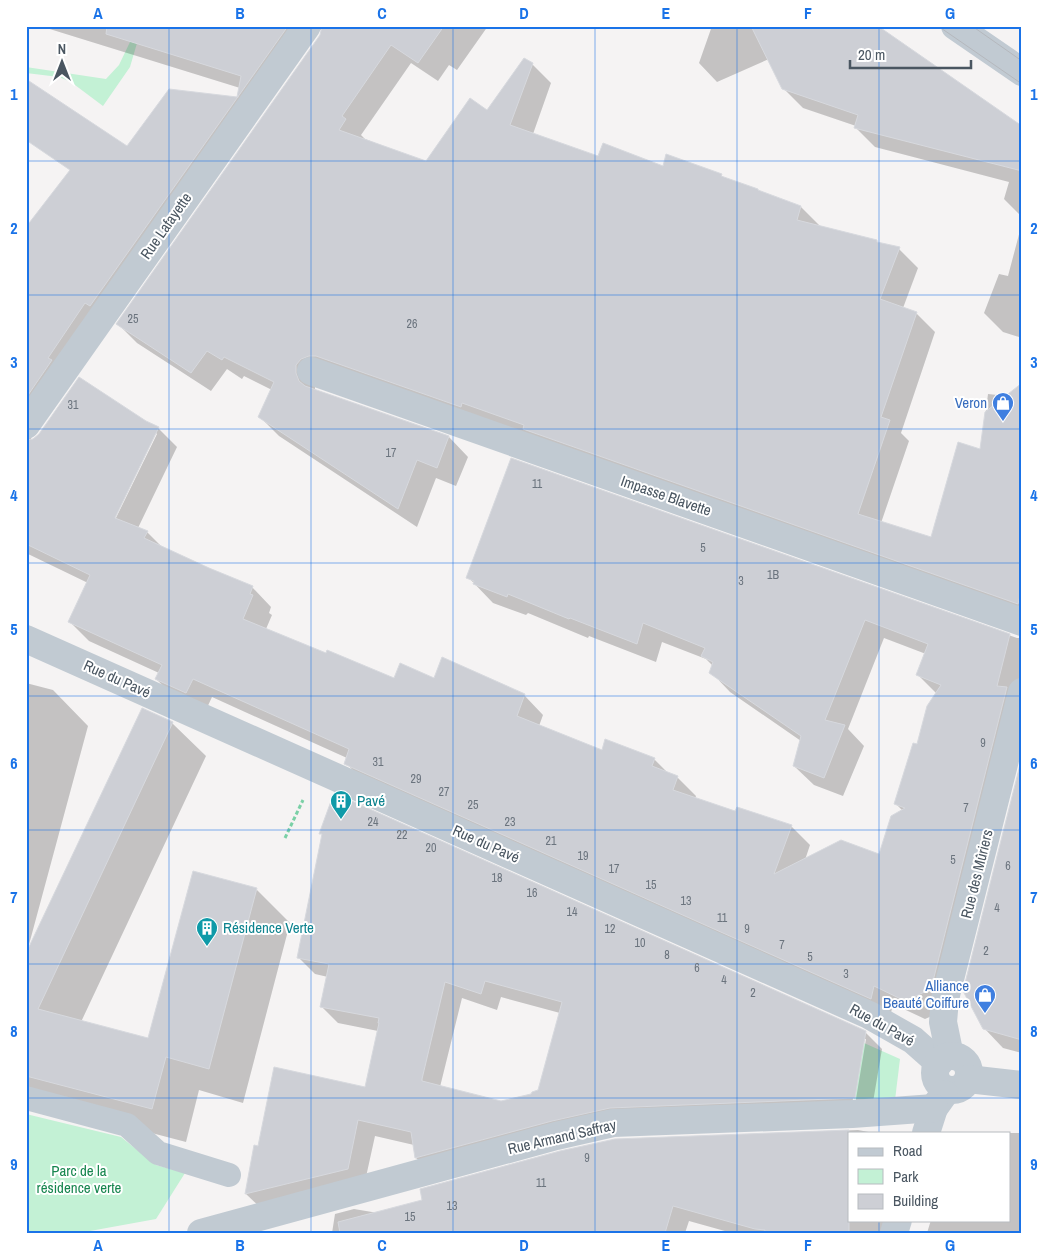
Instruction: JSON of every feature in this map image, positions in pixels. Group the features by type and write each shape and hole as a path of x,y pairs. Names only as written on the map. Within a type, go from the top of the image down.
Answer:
{"street":[{"name":"Rue Lafayette","path":"26,425 307,26"},
{"path":"955,26 1022,72"},
{"name":"Impasse Blavette","path":"311,371 1022,622"},
{"name":"Rue du Pavé","path":"26,638 869,1016 944,1059"},
{"name":"Rue des Mûriers","path":"944,1102 942,1086 936,1078 936,1073 944,1059 943,1022 946,999 1022,692"},
{"name":"Rue Armand Saffray","path":"201,1233 556,1136 613,1124 852,1114 944,1102 984,1082 1022,1085"}],"lane":[{"path":"26,1098 127,1126 158,1153 229,1176"}],"path":[{"path":"285,838 318,769"}],"green space":[{"path":"135,26 142,26 130,67 103,106 71,82 59,77 26,73 26,67 106,79 119,65"},
{"path":"864,1043 900,1059 895,1100 854,1099"},
{"name":"Parc de la résidence verte","path":"26,1114 121,1137 156,1165 185,1173 156,1219 79,1233 26,1233"}],"building":[{"path":"107,26 288,26 90,306 85,303 48,358 52,360 26,398 26,227 70,170 26,140 26,79 127,146 169,89 237,97 241,76 106,34"},
{"path":"322,26 444,26 418,63 391,45 342,116 346,119 339,130 426,161 470,98 487,110 524,58 533,63 510,125 598,156 603,143 663,166 666,154 801,206 797,220 900,247 880,299 917,312 881,417 890,420 858,514 931,537 958,442 980,449 985,412 1022,383 1022,587 1018,604 523,429 524,425 462,403 461,407 316,356 301,359 296,365 296,373 299,381 305,386 449,436 437,468 417,460 398,509 258,417 274,382 224,357 222,360 207,351 191,373 116,324 320,35"},
{"path":"751,26 878,26 1022,126 1022,171 854,128 858,115 782,89"},
{"path":"79,377 146,421 159,427 115,518 148,531 144,538 253,586 250,594 253,595 243,619 326,653 327,650 394,678 400,663 434,678 442,657 525,694 517,716 602,750 605,739 655,758 652,766 678,776 673,790 735,811 737,807 792,825 774,874 841,840 879,854 891,816 905,808 894,804 913,743 917,744 927,706 941,685 916,675 928,644 865,620 825,720 845,725 824,778 793,766 801,736 709,673 713,662 701,656 705,648 643,623 637,644 508,594 507,597 473,584 474,581 466,578 511,458 1010,634 997,686 1007,687 931,989 905,1001 874,986 871,999 344,764 349,749 193,679 186,693 155,679 162,665 68,622 90,575 26,544 26,440 33,439 39,434"},
{"name":"Résidence Verte","path":"142,708 173,722 38,1009 148,1038 193,871 257,888 209,1069 166,1057 152,1109 26,1076 26,953"},
{"path":"1022,757 1022,1040 983,1029 963,991"},
{"path":"334,793 866,1031 855,1098 610,1108 552,1121 415,1158 411,1132 358,1120 348,1169 245,1194 254,1145 258,1146 274,1067 365,1087 379,1023 379,1018 320,1007 329,964 297,958 322,834 319,834","holes":["485,981 562,1002 538,1090 531,1094 501,1101 422,1081 445,982 481,994"]},
{"path":"849,1130 849,1233 764,1233 765,1230 755,1229 673,1206 665,1233 340,1233 338,1222 422,1200 420,1189 560,1151 615,1139"}],"tram line":[{"path":"938,26 1022,84"},
{"path":"972,26 1022,61"}],"place":[{"name":"Veron","path":"1003,422"},
{"name":"Pavé","path":"341,820"},
{"name":"Résidence Verte","path":"207,947"},
{"name":"Alliance Beauté Coiffure","path":"985,1014"}]}
